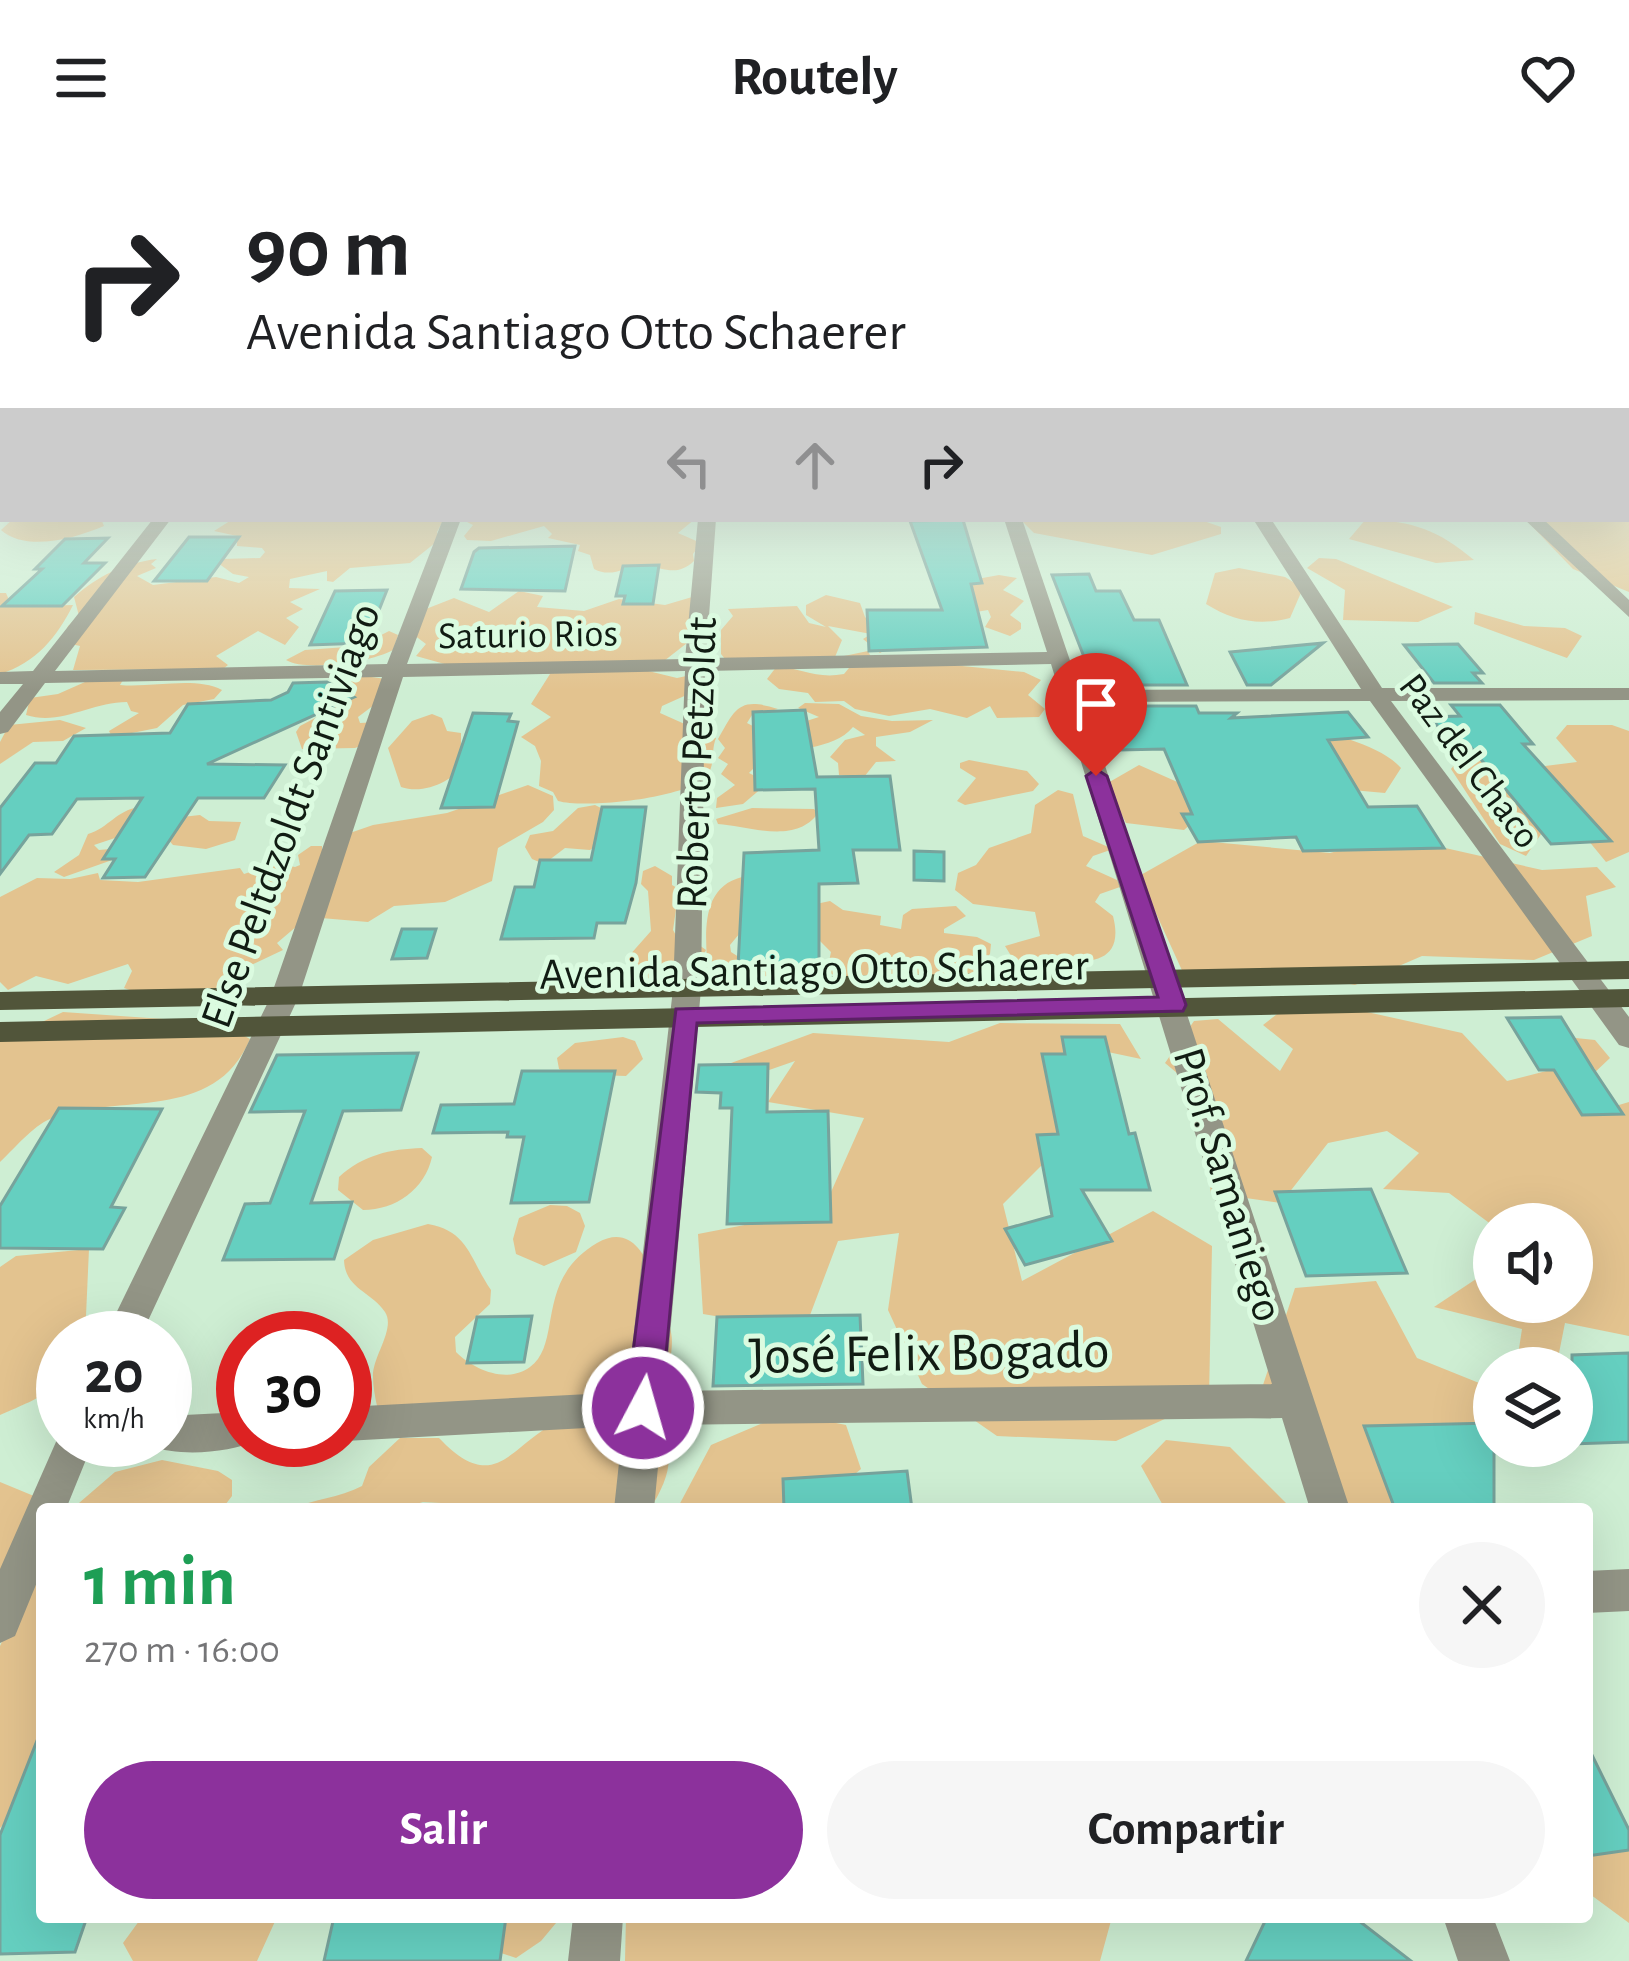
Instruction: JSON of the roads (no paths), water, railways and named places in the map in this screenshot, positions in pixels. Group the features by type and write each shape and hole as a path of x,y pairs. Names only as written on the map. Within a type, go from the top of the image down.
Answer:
{"main road":[{"name":"Avenida Santiago Otto Schaerer","path":"0,1032 272,1024 1164,975 1629,970"},
{"name":"Avenida Santiago Otto Schaerer","path":"0,1001 286,996 1173,1005 1616,998"}],"street":[{"path":"0,728 159,522"},
{"name":"Else Peltdzoldt Santiviago","path":"135,1311 286,996 394,672 451,522"},
{"name":"Roberto Petzoldt","path":"635,1503 686,1002 695,666 707,522"},
{"name":"Prof. Samaniego","path":"1013,522 1164,975 1328,1503"},
{"name":"Paz del Chaco","path":"1264,522 1378,698 1583,971 1616,998 1629,1038"},
{"path":"1536,522 1629,611"},
{"name":"Saturio Rios","path":"0,678 1056,658"},
{"path":"1069,696 1629,694"},
{"name":"José Felix Bogado","path":"372,1423 643,1408 1298,1401"},
{"path":"48,1503 63,1467"},
{"path":"0,1622 36,1533"},
{"path":"1593,1592 1629,1590"},
{"path":"594,1961 597,1923"},
{"path":"1470,1923 1484,1961"}]}
